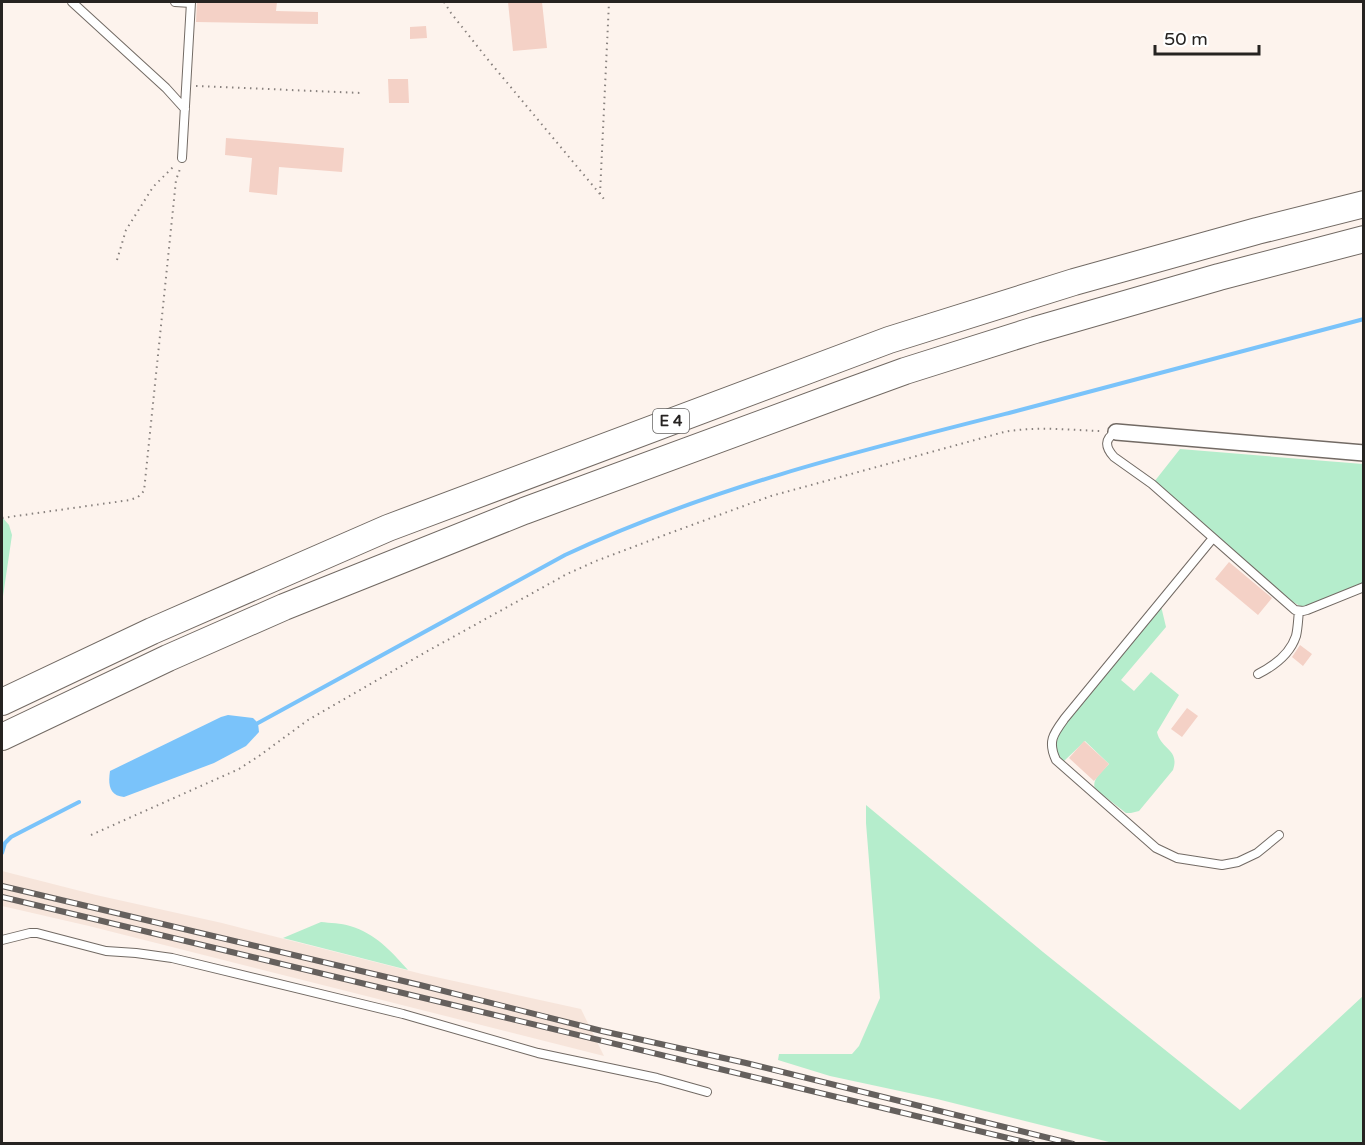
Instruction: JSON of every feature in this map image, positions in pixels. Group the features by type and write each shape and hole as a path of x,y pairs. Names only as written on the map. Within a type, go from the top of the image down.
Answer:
{"highway":[{"name":"E 4","path":"2,702 152,631 388,528 878,344 1074,282 1364,204"},
{"name":"E 4","path":"2,737 168,658 295,603 524,511 839,395 905,371 1035,330 1219,277 1364,239"}],"street":[{"path":"1116,432 1364,453"}],"lane":[{"path":"72,2 166,88 184,109"},
{"path":"175,2 191,2 182,158"},
{"path":"1116,432 1109,437 1107,443 1114,457 1152,484 1295,610 1307,610 1364,587"},
{"path":"1213,538 1061,723 1052,737 1051,747 1056,760 1156,848 1177,858 1222,864 1238,862 1257,853 1279,835"},
{"path":"1258,674 1284,656 1293,643 1299,611"},
{"path":"2,940 37,933 106,951 171,958 403,1014 538,1053 657,1078 707,1092"}],"path":[{"path":"444,2 489,62 604,199"},
{"path":"600,194 609,2"},
{"path":"186,84 361,93"},
{"path":"117,260 126,230 153,187 182,158"},
{"path":"2,518 130,500 138,497 144,491 176,180 182,158"},
{"path":"91,835 239,769 308,720 567,574 596,561 771,496 1004,432 1029,429 1116,432"}],"shaded area":[{"path":"2,871 222,923 422,974 581,1009 604,1056 2,906"}],"green space":[{"path":"1180,449 1363,464 1363,583 1308,606 1300,606 1293,602 1154,482"},
{"path":"2,517 9,525 12,535 2,603"},
{"path":"1161,606 1166,627 1121,680 1134,691 1151,672 1179,695 1157,732 1162,743 1172,753 1173,770 1139,811 1126,813 1095,789 1096,779 1109,764 1085,741 1063,762 1058,754 1057,742 1061,729"},
{"path":"866,805 1043,952 1240,1110 1363,996 1363,1143 1113,1143 937,1099 830,1076 778,1060 779,1054 852,1054 859,1046 880,998"},
{"path":"321,922 347,925 368,933 389,949 408,970 283,938"}],"water":[{"path":"228,715 253,718 258,723 259,732 246,746 214,763 124,797 112,792 109,780 110,771"}],"building":[{"path":"197,2 277,2 276,11 318,12 318,24 196,22"},
{"path":"508,2 542,2 547,48 513,51"},
{"path":"426,26 427,38 410,39 410,27"},
{"path":"388,79 408,79 409,103 389,103"},
{"path":"226,138 344,148 342,172 279,167 277,195 249,192 252,158 225,155"},
{"path":"1229,562 1272,598 1258,615 1215,579"},
{"path":"1300,645 1312,654 1303,666 1292,657"},
{"path":"1187,708 1198,716 1182,737 1171,729"},
{"path":"1084,741 1109,764 1094,781 1069,758"}],"waterway":[{"path":"258,723 565,555 673,510 839,457 1364,319"},
{"path":"2,853 5,843 11,837 79,802"}],"railway":[{"path":"2,886 420,985 602,1031 746,1063 1073,1144"},
{"path":"2,897 1033,1144"}]}
